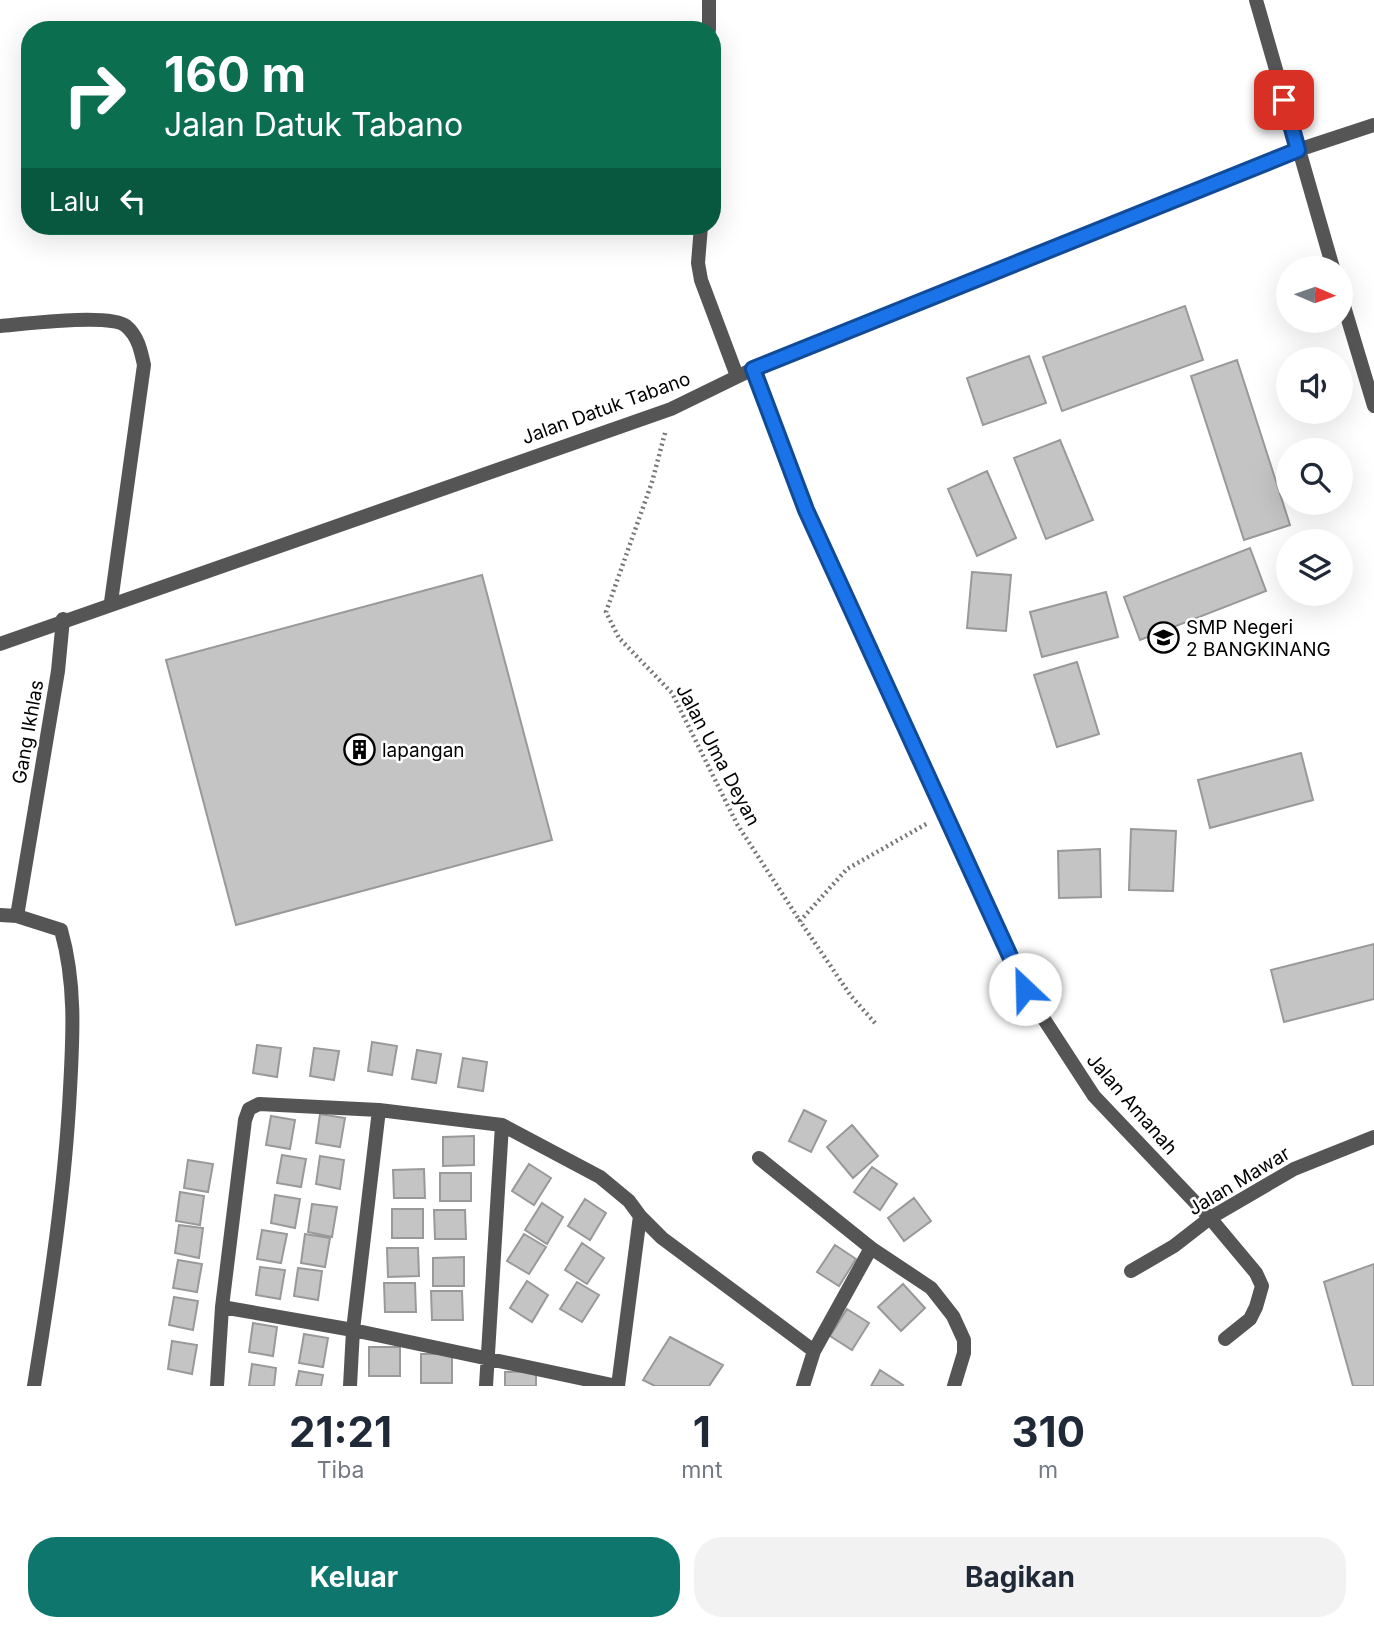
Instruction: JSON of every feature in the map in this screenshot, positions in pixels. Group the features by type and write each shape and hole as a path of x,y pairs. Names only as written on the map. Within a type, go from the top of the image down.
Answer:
{"street":[{"path":"709,0 709,21"},
{"path":"1256,0 1329,256"},
{"name":"Jalan Datuk Tabano","path":"0,643 671,408 753,369 1298,150 1374,125"},
{"path":"700,235 698,263 701,280 737,376"},
{"path":"0,326 106,320 125,325 139,343 144,365 111,602"},
{"path":"1352,333 1374,406"},
{"name":"Jalan Amanah","path":"753,369 806,510 1025,989 1065,1056 1094,1096 1247,1258 1262,1286 1261,1297 1250,1319 1225,1339"},
{"name":"Gang Ikhlas","path":"17,916 58,671 63,619"},
{"path":"0,915 17,916 61,930 70,963 74,1016 66,1166 34,1386"},
{"path":"217,1386 222,1307 246,1120 250,1109 259,1104 379,1110 502,1125 600,1177 629,1201 662,1238 814,1351"},
{"path":"350,1386 379,1110"},
{"path":"486,1386 502,1125"},
{"name":"Jalan Mawar","path":"1131,1271 1174,1246 1210,1218 1294,1169 1374,1137"},
{"path":"759,1158 871,1248 931,1288 953,1316 964,1340 964,1353 954,1386"},
{"path":"222,1307 354,1330 617,1386 640,1216"},
{"path":"803,1386 814,1351 871,1248"}],"path":[{"name":"Jalan Uma Deyan","path":"671,408 652,482 607,612 619,638 672,693 737,824 851,996 875,1023"},
{"path":"800,921 847,870 944,814"}],"building":[{"path":"1185,306 1203,360 1062,411 1043,357"},
{"path":"1029,356 1046,403 983,425 967,378"},
{"path":"1237,360 1276,481 1276,515 1287,515 1290,525 1244,540 1191,376"},
{"path":"1060,440 1093,520 1046,539 1014,458"},
{"path":"987,471 1016,538 977,556 948,489"},
{"path":"1250,548 1266,591 1140,640 1124,597"},
{"path":"972,572 1011,575 1006,631 967,628"},
{"name":"lapangan","path":"482,575 552,840 236,925 166,660"},
{"path":"1106,592 1118,637 1042,657 1030,612"},
{"path":"1077,662 1099,734 1057,747 1034,675"},
{"path":"1301,753 1313,800 1210,828 1198,780"},
{"path":"1131,829 1176,831 1173,891 1129,890"},
{"path":"1100,849 1101,897 1059,898 1058,851"},
{"path":"1374,944 1374,999 1284,1022 1271,970"},
{"path":"372,1042 397,1046 392,1075 368,1071"},
{"path":"257,1045 281,1048 277,1077 253,1073"},
{"path":"314,1048 339,1051 334,1080 310,1076"},
{"path":"417,1050 441,1054 436,1083 412,1079"},
{"path":"463,1058 487,1062 483,1091 458,1087"},
{"path":"804,1110 826,1121 811,1152 789,1141"},
{"path":"320,1114 345,1118 340,1147 316,1143"},
{"path":"271,1116 295,1120 290,1149 266,1145"},
{"path":"852,1125 878,1156 853,1178 827,1147"},
{"path":"474,1136 474,1165 443,1166 443,1137"},
{"path":"282,1155 306,1159 301,1187 277,1183"},
{"path":"320,1156 344,1160 340,1189 316,1184"},
{"path":"188,1160 213,1164 208,1192 184,1188"},
{"path":"529,1164 551,1178 534,1205 512,1191"},
{"path":"872,1167 897,1184 880,1210 854,1192"},
{"path":"424,1169 425,1198 394,1198 393,1170"},
{"path":"440,1173 471,1173 471,1201 440,1201"},
{"path":"180,1192 204,1196 200,1225 176,1221"},
{"path":"275,1195 300,1199 295,1228 271,1223"},
{"path":"914,1198 931,1221 904,1241 888,1218"},
{"path":"585,1199 606,1213 590,1240 568,1226"},
{"path":"542,1203 563,1217 547,1244 525,1230"},
{"path":"312,1204 337,1207 332,1237 308,1232"},
{"path":"392,1209 423,1209 423,1238 392,1238"},
{"path":"434,1210 465,1210 466,1239 435,1239"},
{"path":"179,1225 203,1228 199,1258 175,1253"},
{"path":"262,1230 287,1234 281,1263 257,1259"},
{"path":"305,1234 330,1238 325,1267 301,1263"},
{"path":"524,1234 546,1247 529,1274 507,1261"},
{"path":"582,1243 604,1258 587,1284 565,1270"},
{"path":"835,1245 856,1259 839,1286 817,1272"},
{"path":"387,1248 418,1248 419,1276 388,1277"},
{"path":"464,1257 464,1286 433,1286 433,1258"},
{"path":"178,1260 202,1264 197,1292 173,1288"},
{"path":"1374,1264 1374,1386 1353,1386 1324,1282"},
{"path":"260,1267 285,1270 280,1299 256,1295"},
{"path":"298,1268 322,1271 318,1300 294,1296"},
{"path":"527,1281 548,1295 532,1322 510,1308"},
{"path":"577,1282 599,1295 582,1322 560,1309"},
{"path":"384,1283 415,1283 416,1312 385,1312"},
{"path":"903,1284 925,1308 901,1331 878,1307"},
{"path":"431,1291 462,1291 463,1320 432,1320"},
{"path":"174,1297 198,1301 193,1330 169,1325"},
{"path":"847,1309 869,1323 852,1350 830,1336"},
{"path":"253,1323 277,1327 273,1356 249,1352"},
{"path":"304,1334 328,1338 323,1367 299,1363"},
{"path":"670,1337 723,1365 709,1386 655,1386 643,1380"},
{"path":"172,1341 197,1345 192,1374 168,1369"},
{"path":"369,1347 400,1347 400,1376 369,1376"},
{"path":"421,1354 452,1354 452,1383 421,1383"},
{"path":"252,1364 276,1368 274,1386 249,1386"},
{"path":"880,1370 903,1385 871,1386"},
{"path":"299,1371 323,1375 321,1386 296,1386"},
{"path":"536,1371 536,1386 505,1386 505,1372"}],"place":[{"name":"SMP Negeri 2 BANGKINANG","path":"1163,638"},
{"name":"lapangan","path":"359,750"}],"route":[{"path":"1025,989 806,510 753,369 1298,150 1284,100"}]}
